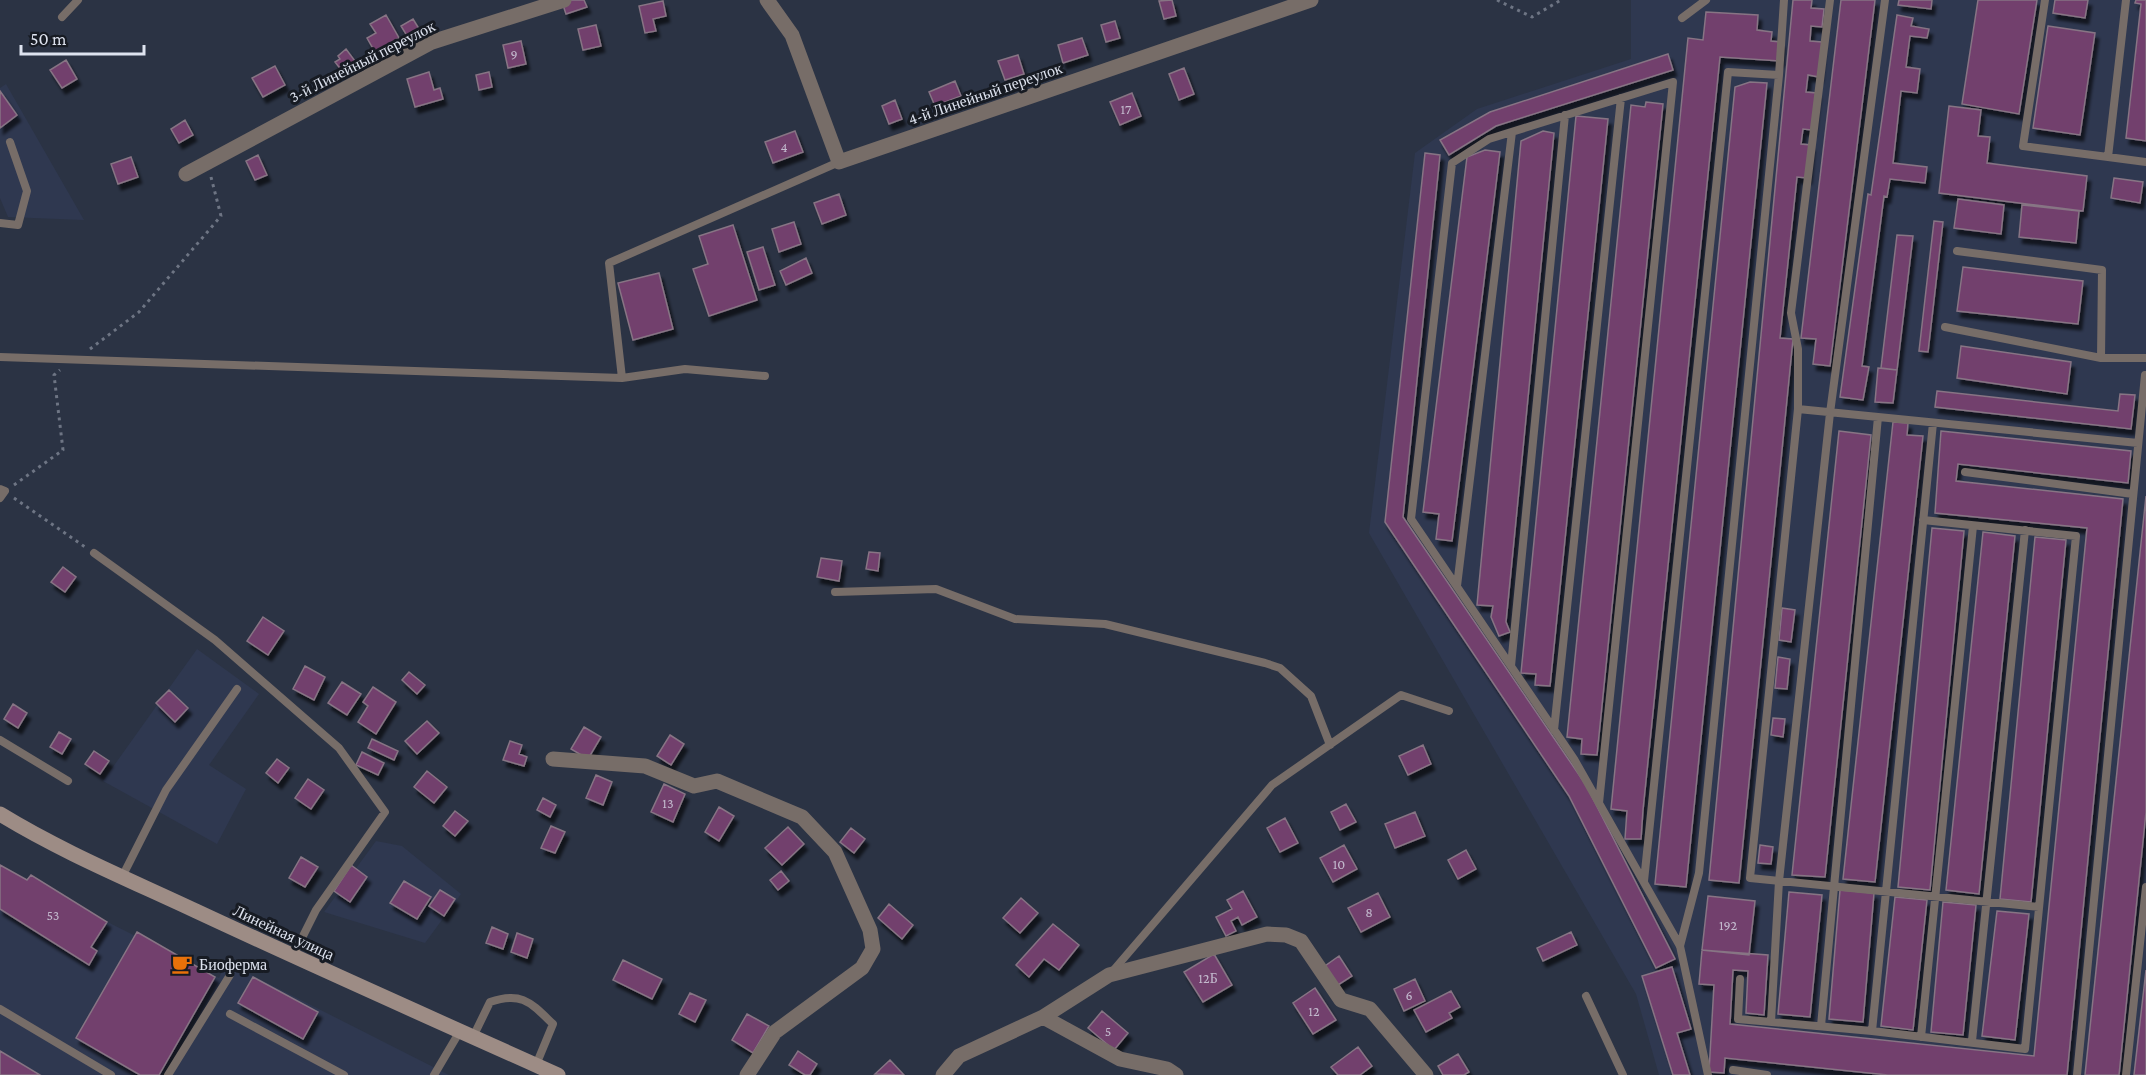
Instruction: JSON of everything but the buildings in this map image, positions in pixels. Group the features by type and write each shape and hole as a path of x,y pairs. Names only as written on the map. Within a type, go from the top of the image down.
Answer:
{"street":[{"name":"3-й Линейный переулок","path":"186,174 432,42 564,0"},
{"path":"767,0 792,35 839,162"},
{"name":"4-й Линейный переулок","path":"839,162 1311,0"},
{"path":"553,759 645,766 694,786 717,781 802,817 835,852 870,930 873,949 862,968 775,1032 747,1075"},
{"name":"Линейная улица","path":"0,814 37,837 293,956 558,1075"},
{"path":"943,1075 959,1056 1043,1017 1109,975 1267,934 1286,935 1301,941 1341,1000 1371,1009 1426,1075"},
{"path":"1043,1017 1120,1059 1167,1069 1176,1075"}],"lane":[{"path":"62,17 78,0"},
{"path":"1682,18 1706,0"},
{"path":"1680,946 1699,873 1779,75 1784,0"},
{"path":"1830,0 1791,313 1798,349 1798,410 1750,878 2039,907"},
{"path":"1771,1022 1779,881 1830,412 1886,0"},
{"path":"2045,0 2023,146 2146,162"},
{"path":"2108,157 2126,0"},
{"path":"1644,882 1728,72 1779,75"},
{"path":"1599,802 1673,82 1489,139 1452,163 1411,519 1574,759 1680,946 1708,1075"},
{"path":"1554,730 1621,98"},
{"path":"1511,666 1565,115"},
{"path":"1457,586 1512,132"},
{"path":"0,223 18,225 27,191 10,142"},
{"path":"622,378 609,263 839,162"},
{"path":"1957,251 2102,270 2102,358"},
{"path":"1945,327 2102,358 2146,358"},
{"path":"0,357 622,378 685,369 765,376"},
{"path":"2076,1075 2145,375"},
{"path":"1798,410 2138,443"},
{"path":"1821,1026 1878,417"},
{"path":"1872,1031 1933,423"},
{"path":"1965,472 2133,494"},
{"path":"0,489 5,491 0,498"},
{"path":"1740,979 1738,1019 1972,1041 2025,1049 2076,536 1923,520"},
{"path":"1921,1037 1973,526"},
{"path":"1972,1041 2025,530"},
{"path":"94,553 215,640 339,748 385,812 316,910 293,956"},
{"path":"835,592 936,588 1015,619 1105,624 1265,663 1280,668 1311,696 1330,745"},
{"path":"123,877 166,790 237,689"},
{"path":"1109,975 1272,785 1401,695 1449,711"},
{"path":"0,740 68,781"},
{"path":"2126,1075 2146,887"},
{"path":"168,1075 230,975"},
{"path":"434,1075 490,1002 507,996 530,1002 553,1024 536,1065"},
{"path":"1586,996 1623,1075"},
{"path":"0,1009 111,1075"},
{"path":"230,1014 344,1075"},
{"path":"1733,1070 1767,1075"}],"path":[{"path":"1497,0 1532,17 1561,0"}],"shaded area":[{"path":"1631,0 2146,0 2146,1075 1659,1075 1636,994 1369,533 1415,153 1477,109 1631,59"},
{"path":"6,84 84,220 8,217 0,198 0,88"},
{"path":"197,649 259,694 209,765 246,789 217,844 103,781"},
{"path":"376,841 402,846 461,894 425,943 324,912"},
{"path":"0,868 219,978 226,962 449,1075 0,1075"}],"place":[{"name":"Биоферма","path":"182,964"}]}
